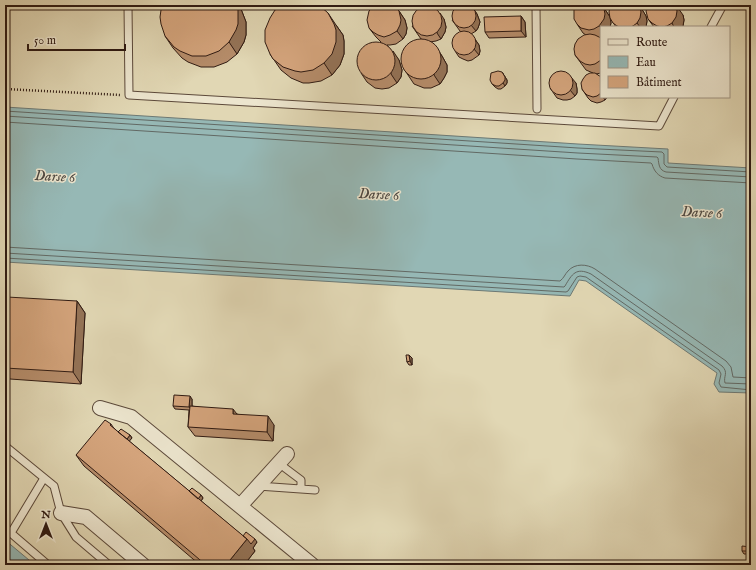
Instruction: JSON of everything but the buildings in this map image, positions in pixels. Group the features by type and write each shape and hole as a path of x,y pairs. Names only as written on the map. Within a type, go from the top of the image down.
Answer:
{"street":[{"path":"100,408 131,417 312,565"},
{"path":"240,506 286,454"},
{"path":"61,514 86,517 143,565"}],"lane":[{"path":"128,5 129,95 659,126 673,98"},
{"path":"536,5 538,109"},
{"path":"712,26 723,5"},
{"path":"5,446 54,486 61,514 76,537 109,565"},
{"path":"285,468 300,480 301,489"},
{"path":"44,478 8,530 48,565"},
{"path":"258,486 314,490"}],"path":[{"path":"5,90 129,95"}],"water":[{"name":"Darse 6","path":"5,107 668,149 668,163 751,168 751,393 719,392 714,384 717,373 586,281 579,280 570,296 5,262"},
{"path":"5,540 35,565 5,565"}]}
